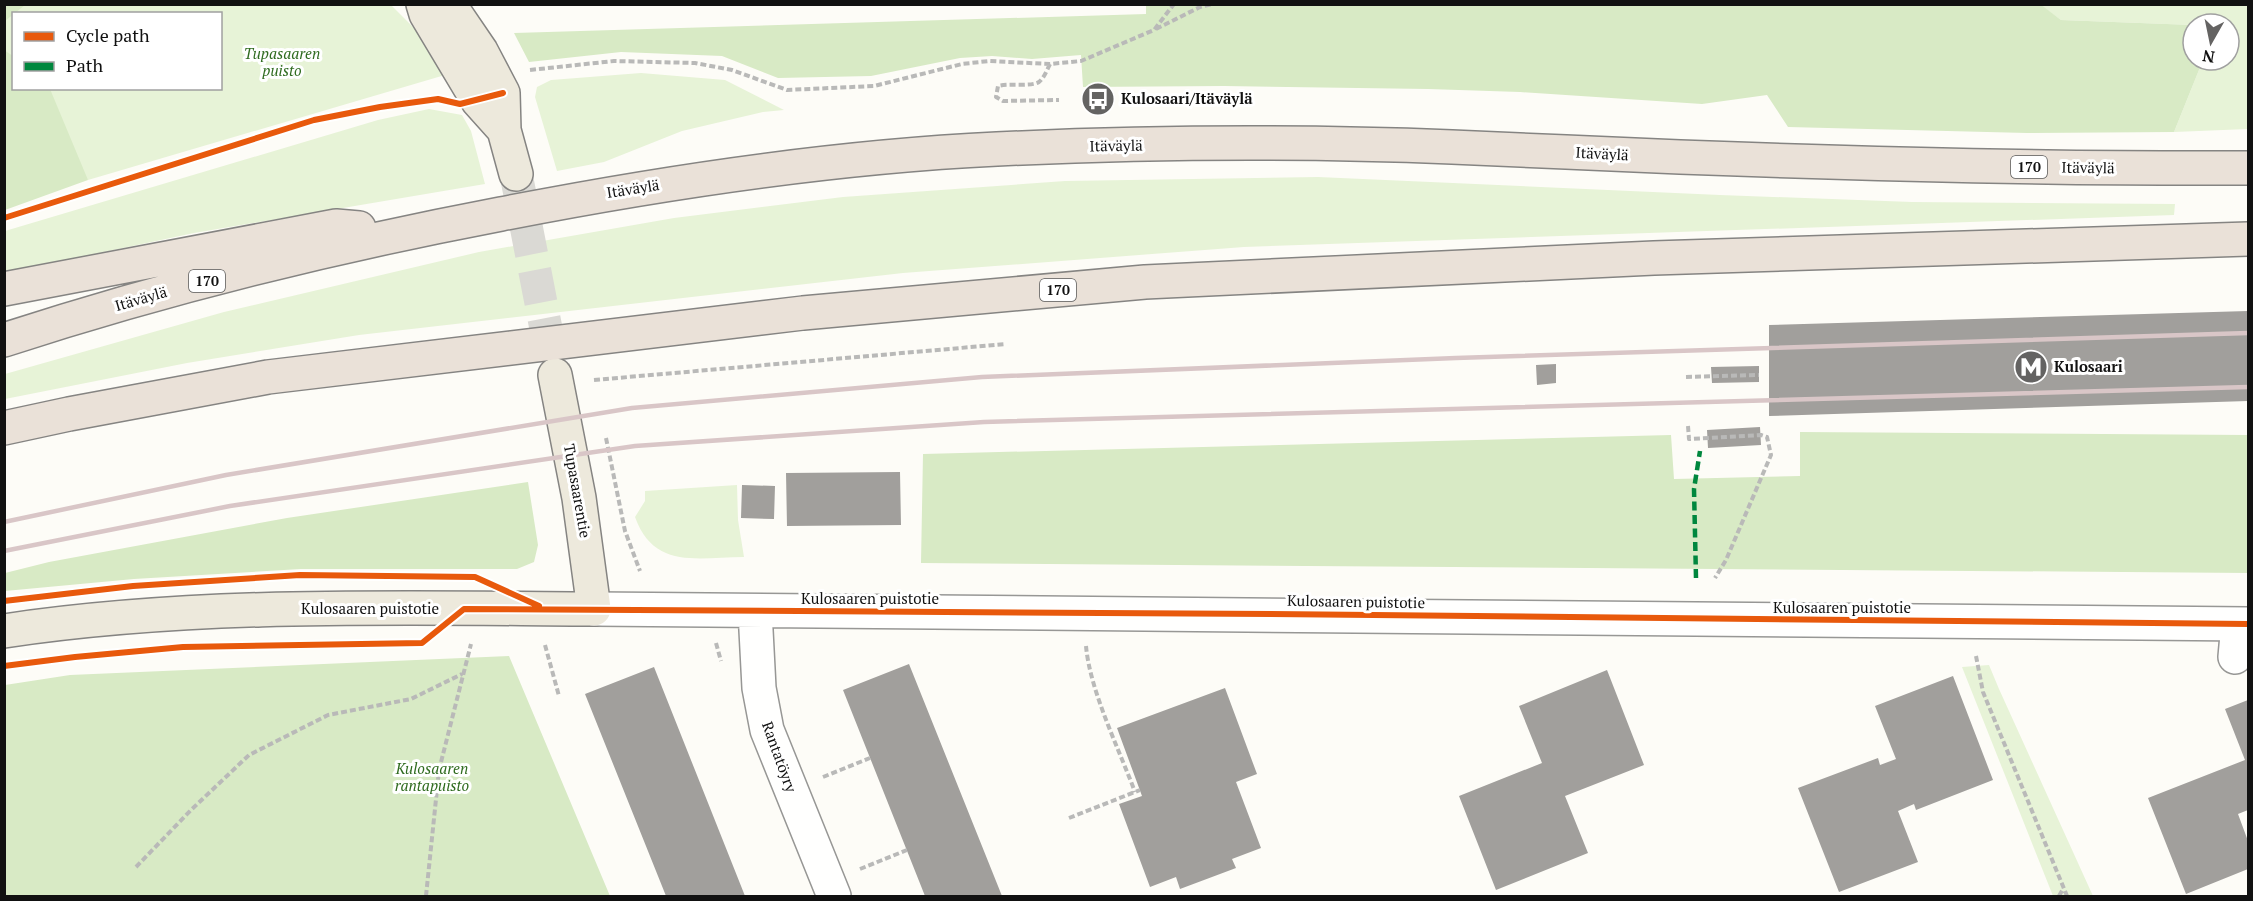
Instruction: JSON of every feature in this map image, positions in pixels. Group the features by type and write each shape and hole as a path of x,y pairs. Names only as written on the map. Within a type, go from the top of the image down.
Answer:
{"highway":[{"name":"Itäväylä","path":"4,340 59,322 246,270 411,231 606,193 779,167 1006,149 1289,144 1447,147 1844,163 2104,169 2248,168"},
{"path":"4,289 336,226 411,231"},
{"name":"170","path":"4,429 69,414 279,376 803,313 1145,282 1654,258 2248,238"}],"main road":[{"path":"423,4 426,14 478,101 504,130"},
{"path":"449,4 481,51 503,93 504,130 516,174"},
{"name":"Tupasaarentie","path":"555,375 579,498 594,609"},
{"name":"Kulosaaren puistotie","path":"4,631 104,619 286,609 594,609"}],"street":[{"name":"Kulosaaren puistotie","path":"594,609 2243,624"},
{"name":"Rantatöyry","path":"755,611 759,688 767,730 834,897"},
{"path":"2235,657 2243,624"}],"path":[{"path":"1154,30 1174,4"},
{"path":"520,70 614,61 695,63 732,70 767,85 787,90 874,86 962,64 989,62 1050,64 1081,61 1154,30 1200,7 1213,4"},
{"path":"1050,64 1040,81 1034,84 1006,84 998,87 996,97 1003,101 1059,100"},
{"path":"594,380 1006,344"},
{"path":"591,370 596,391"},
{"path":"1686,377 1759,375"},
{"path":"1688,426 1689,439 1761,435 1767,437 1769,443 1771,455 1726,560 1715,578"},
{"path":"605,436 625,531 640,571"},
{"path":"1970,620 1983,692 2067,897"},
{"path":"426,897 439,770 471,644"},
{"path":"545,645 559,696"},
{"path":"1069,818 1138,791 1095,687 1088,665 1086,646"},
{"path":"136,867 191,810 249,756 328,715 411,699 462,674"},
{"path":"820,778 870,758"},
{"path":"856,870 907,850"},
{"path":"2060,897 2063,888"}],"green space":[{"name":"Tupasaaren puisto","path":"5,4 391,5 426,40 445,75 88,180 5,86"},
{"path":"5,4 25,4 16,12 12,12 12,15 5,21"},
{"path":"1146,4 1756,6 2040,4 2061,20 2181,25 2181,72 2198,72 2174,132 2027,133 1788,127 1767,95 1702,104 1520,92 1428,89 1224,86 1083,87 1081,55 1032,59 992,56 960,58 871,76 778,78 722,56 621,52 529,62 514,33 1146,14"},
{"path":"2040,5 2248,5 2248,129 2174,132 2198,72 2241,72 2241,12 2181,12 2181,25 2061,20"},
{"path":"4,50 12,55 12,90 50,90 88,180 5,210"},
{"path":"641,73 725,80 784,110 763,112 682,131 604,162 557,171 535,97 537,87 551,80"},
{"path":"429,109 462,115 471,131 485,184 194,233 5,273 5,231 378,120"},
{"path":"1318,177 1912,202 2175,204 2174,215 1244,247 903,273 359,335 187,363 5,399 5,374 224,312 479,252 674,218 843,197 1065,181"},
{"path":"1800,432 2248,435 2248,573 921,563 923,454 1671,435 1674,479 1800,476"},
{"path":"528,482 538,545 534,562 517,569 301,569 134,579 5,591 5,573 49,562 287,518"},
{"path":"737,485 738,520 744,557 694,558 666,553 654,546 643,534 635,517 645,501 645,491"},
{"name":"Kulosaaren rantapuisto","path":"509,656 610,896 5,896 5,685 70,675"},
{"path":"1989,665 2093,896 2053,896 1962,667"}],"building":[{"path":"2248,311 2248,401 1769,416 1769,325"},
{"path":"1556,364 1556,383 1537,385 1536,365"},
{"path":"1759,366 1759,382 1712,383 1711,367"},
{"path":"1760,427 1761,445 1708,448 1707,430"},
{"path":"900,472 901,525 787,526 786,473"},
{"path":"742,485 775,486 774,519 741,518"},
{"path":"909,664 1002,896 925,896 843,690"},
{"path":"654,667 745,896 666,896 585,694"},
{"path":"1607,670 1644,765 1565,796 1588,853 1496,890 1459,796 1542,763 1519,706"},
{"path":"1953,676 1993,780 1916,810 1914,804 1898,811 1918,862 1839,892 1798,788 1878,758 1880,765 1896,759 1875,706"},
{"path":"1225,688 1257,774 1236,782 1261,848 1232,859 1236,868 1180,889 1176,877 1150,887 1119,804 1142,796 1117,728"},
{"path":"2248,700 2248,810 2238,814 2248,841 2248,869 2186,894 2148,798 2245,760 2225,709"}],"tunnel":[{"path":"516,174 554,370"}],"railway":[{"path":"4,522 226,475 632,408 982,377 1456,358 2248,333"},
{"path":"4,551 230,506 635,446 984,422 2248,387"}],"marked path":[{"path":"1696,578 1694,489 1700,451"}],"cycle path":[{"path":"4,218 314,120 438,99 460,104 503,93"},
{"path":"4,601 133,586 300,575 475,577 539,606"},
{"path":"4,666 183,647 422,643 464,609 2248,624"}],"place":[{"name":"Kulosaari/Itäväylä","path":"1098,99"},
{"name":"Kulosaari","path":"2031,367"}]}
